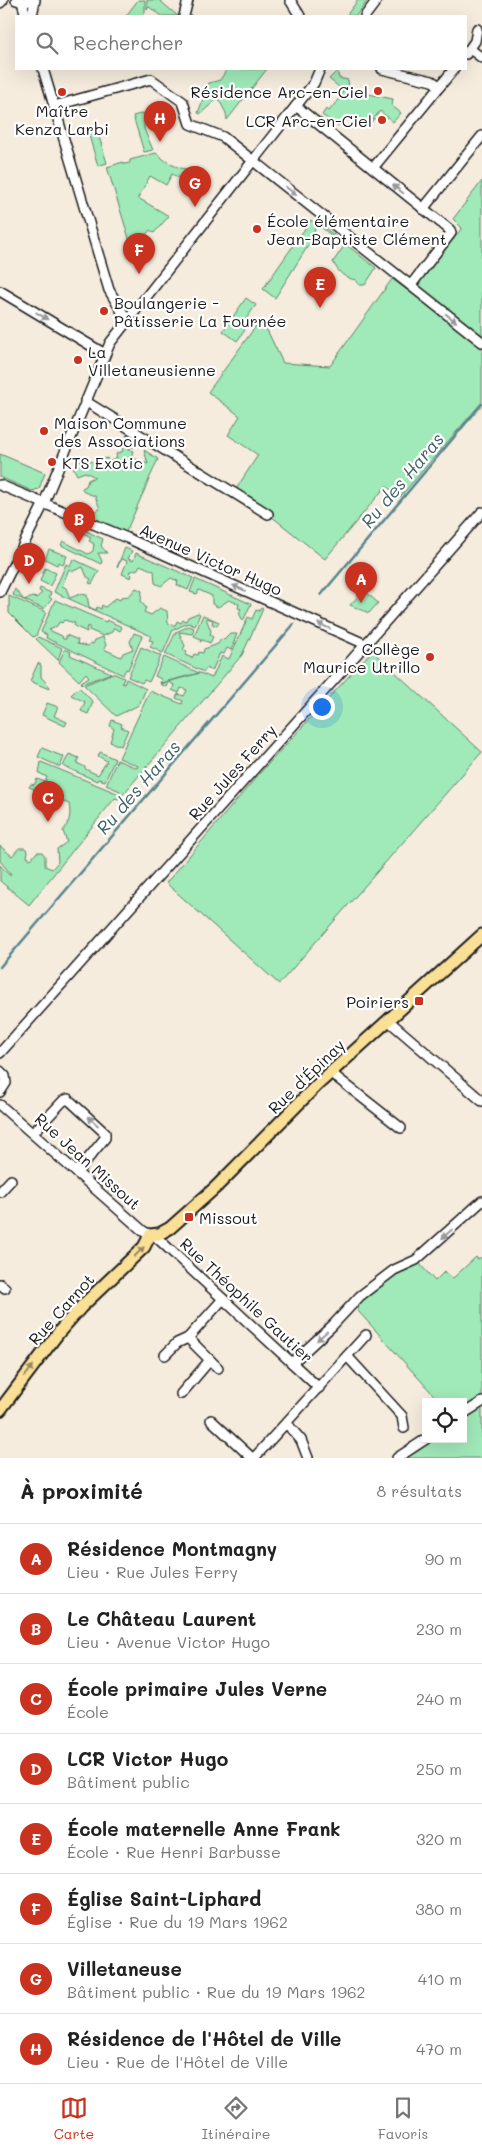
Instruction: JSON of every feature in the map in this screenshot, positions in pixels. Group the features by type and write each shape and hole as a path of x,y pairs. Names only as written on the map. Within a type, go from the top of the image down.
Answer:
{"main road":[{"name":"Rue d'Épinay","path":"152,1235 170,1228 216,1187 331,1073 482,935"},
{"name":"Rue Carnot","path":"0,1410 58,1332 81,1307 144,1247 152,1235"}],"street":[{"path":"0,3 3,0"},
{"path":"26,15 19,1 34,0 32,15"},
{"path":"184,15 188,0"},
{"path":"290,0 299,15"},
{"path":"366,15 377,0"},
{"path":"477,29 477,36 468,51 482,58"},
{"path":"43,70 109,290 127,320"},
{"path":"0,592 44,503 105,354 127,320 316,80 320,70"},
{"path":"386,70 432,82 440,86"},
{"path":"373,168 453,70"},
{"path":"54,106 150,79 183,102 190,124 218,134 482,342"},
{"path":"296,106 450,230 451,233 411,285"},
{"path":"423,209 482,136"},
{"path":"0,291 105,354"},
{"path":"85,401 268,514"},
{"name":"Avenue Victor Hugo","path":"0,485 365,644"},
{"name":"Rue Jules Ferry","path":"2,1090 6,1079 1,1072 1,1052 482,512"},
{"path":"389,1021 482,1101"},
{"path":"331,1073 401,1128"},
{"name":"Rue Jean Missout","path":"2,1090 2,1110 33,1133 144,1231 152,1235"},
{"path":"33,1133 63,1101 68,1099 106,1133 105,1138 76,1172"},
{"path":"0,1192 11,1180"},
{"path":"292,1362 332,1326 360,1296 394,1270 416,1260 482,1200"},
{"name":"Rue Théophile Gautier","path":"152,1235 319,1388"},
{"path":"165,1355 177,1343 188,1338 223,1299"},
{"path":"210,1420 253,1458 366,1336"},
{"path":"188,1338 218,1368"},
{"path":"347,1356 402,1416 404,1428"},
{"path":"181,1394 210,1360"},
{"path":"467,1411 482,1402"},
{"path":"286,1424 301,1440 308,1458"},
{"path":"397,1458 422,1442"}],"green space":[{"path":"138,0 145,0 145,12 143,15 127,15"},
{"path":"147,0 159,0 177,15 161,15 149,7 147,9"},
{"path":"358,0 368,0 357,15 347,15"},
{"path":"226,70 266,70 227,120 226,113 218,98 200,114 198,113 209,83 220,80"},
{"path":"337,71 339,78 348,80 349,90 393,99 392,106 401,113 393,122 380,111 369,125 352,121 348,118 337,126 322,115 326,109 329,111 341,96 343,90 329,79"},
{"path":"144,113 144,129 153,150 144,152 133,116"},
{"path":"97,130 107,163 98,166 88,132"},
{"path":"156,153 176,166 186,169 198,169 204,175 197,188 172,174 166,185 150,176 138,198 169,216 154,233 150,230 145,236 149,239 147,241 144,239 141,242 153,251 145,260 138,254 135,258 107,167 123,162 124,164 130,163 130,160"},
{"path":"482,181 482,337 420,287 420,282 462,228 453,219"},
{"path":"311,220 316,224 313,238 275,298 263,289"},
{"path":"322,228 325,228 376,268 365,285 359,285 356,280 348,278 337,269 333,262 344,246"},
{"path":"392,279 482,345 482,402 400,497 386,486 325,559 271,516 273,513 236,489 258,455 228,435 240,416 208,392 258,323 267,330 283,363 330,366"},
{"path":"246,298 256,305 241,326 245,330 237,341 223,331"},
{"path":"126,435 132,437 136,446 128,449 133,451 131,457 148,464 144,450 158,459 126,532 86,515 100,509 95,496 84,492 82,488 86,486 88,480 95,477 85,472 77,475 73,467 80,460 81,464 85,462 87,466 90,461 101,465 103,459 107,458 109,462 117,458 116,454 123,451 122,447 126,445 124,441 128,439"},
{"path":"0,454 45,473 39,489 32,491 0,477"},
{"path":"82,529 103,539 101,546 107,553 98,553 102,561 101,564 61,545 63,541 88,554 93,551 94,544 89,541 91,537 81,532"},
{"path":"125,548 132,551 128,559 133,561 136,553 193,578 188,590 177,585 178,581 171,578 161,586 155,583 154,571 140,565 138,569 129,572 132,575 131,578 122,574 127,561 122,559 117,567"},
{"path":"49,549 67,556 63,565 59,562 57,565 45,559"},
{"path":"73,559 99,571 92,584 89,583 91,579 87,577 83,567 73,571 69,569 62,586 66,588 70,598 80,594 87,595 89,607 96,610 97,607 101,609 102,605 105,607 116,598 120,600 121,597 129,596 136,588 142,591 141,601 146,608 144,612 151,615 160,608 167,611 168,623 175,626 177,621 181,623 183,620 186,621 188,617 198,613 200,614 195,626 188,623 173,630 163,653 150,647 153,641 149,640 151,636 54,592 66,564 70,566"},
{"path":"45,568 56,573 50,586 40,581"},
{"path":"195,579 251,604 243,621 239,613 241,609 238,608 239,604 229,600 218,607 212,604 212,596 199,590 197,594 190,592"},
{"path":"40,588 51,593 49,597 52,599 44,609 24,600 36,598 42,593 39,591"},
{"path":"15,589 24,600 13,595"},
{"path":"364,590 378,603 369,613 350,605"},
{"path":"9,596 46,612 36,636 33,637 9,613"},
{"path":"55,600 122,627 120,631 114,628 112,632 103,636 89,630 89,626 86,628 87,632 74,626 75,623 64,620 49,630 62,636 63,639 66,639 66,635 78,640 77,644 88,646 90,643 93,644 95,640 103,637 106,645 104,649 121,657 123,653 133,649 130,642 134,633 142,636 128,670 126,669 123,675 46,638 47,635 41,632"},
{"path":"261,608 263,609 242,655 119,799 115,798 29,905 0,881 0,865 9,875 11,874 0,861 0,846 12,856 19,848 25,848 28,851 27,857 31,859 37,852 42,852 45,856 45,866 52,869 58,862 57,849 67,842 63,831 69,818 69,804 29,787 31,784 34,785 37,779 45,782 47,777 39,773 41,762 119,794 120,791 106,785 117,760 137,768 138,766 119,758 150,691 182,704 183,701 176,698 178,694 184,696 187,690 181,688 179,693 172,690 174,685 168,682 166,687 160,684 200,673 212,678 222,656 229,659 248,617 252,619 256,610 259,611"},
{"path":"203,615 219,622 217,626 212,624 213,620 206,618 211,631 210,635 213,637 210,643 203,640 200,642 201,639 194,636"},
{"path":"189,626 194,628 192,634 179,632 185,646 183,650 187,652 185,655 192,658 194,654 203,653 204,649 218,644 221,639 224,640 230,634 237,634 231,650 227,648 224,654 220,653 212,671 206,668 204,672 165,654 176,632"},
{"path":"38,637 62,648 58,660 36,639"},
{"path":"141,647 161,656 149,682 144,680 142,683 128,677"},
{"path":"65,649 71,652 70,655 111,673 82,684 81,682 89,677 86,673 79,681 59,662"},
{"path":"372,651 482,752 279,984 166,883 259,774"},
{"path":"164,657 199,673 160,683 161,679 155,676"},
{"path":"38,663 41,665 41,677 50,687 49,689 30,681"},
{"path":"113,673 124,678 122,683 124,684 126,679 146,689 139,705 116,716 84,685"},
{"path":"79,687 93,702 88,714 81,711 85,702 71,695"},
{"path":"47,703 58,707 54,716 67,722 65,726 42,715"},
{"path":"112,720 122,724 121,727 128,730 121,746 110,742 114,729 110,726"},
{"path":"42,748 64,757 60,767 38,757"},
{"path":"100,752 115,759 105,781 98,779 97,781 63,766 69,754 79,758 77,763 85,767 85,769 98,775 107,761 98,756"},
{"path":"476,1257 478,1259 482,1257 482,1458 405,1458 423,1443 467,1443 467,1398 436,1398 358,1311 357,1304 395,1274 418,1262 435,1281 445,1271 452,1279"}],"waterway":[{"name":"Ru des Haras","path":"321,595 482,404"},
{"name":"Ru des Haras","path":"0,967 294,624"}],"place":[{"name":"Résidence Arc-en-Ciel","path":"378,91"},
{"name":"Maître Kenza Larbi","path":"62,92"},
{"name":"LCR Arc-en-Ciel","path":"382,120"},
{"name":"Résidence de l'Hôtel de Ville","path":"160,142"},
{"name":"Villetaneuse","path":"195,207"},
{"name":"École élémentaire Jean-Baptiste Clément","path":"257,229"},
{"name":"Église Saint-Liphard","path":"139,274"},
{"name":"École maternelle Anne Frank","path":"320,308"},
{"name":"Boulangerie - Pâtisserie La Fournée","path":"104,311"},
{"name":"La Villetaneusienne","path":"78,360"},
{"name":"Maison Commune des Associations","path":"44,431"},
{"name":"KTS Exotic","path":"52,462"},
{"name":"Le Château Laurent","path":"79,543"},
{"name":"LCR Victor Hugo","path":"29,584"},
{"name":"Résidence Montmagny","path":"361,603"},
{"name":"Collège Maurice Utrillo","path":"430,657"},
{"name":"École primaire Jules Verne","path":"48,822"},
{"name":"Poiriers","path":"419,1001"},
{"name":"Missout","path":"189,1217"}]}
